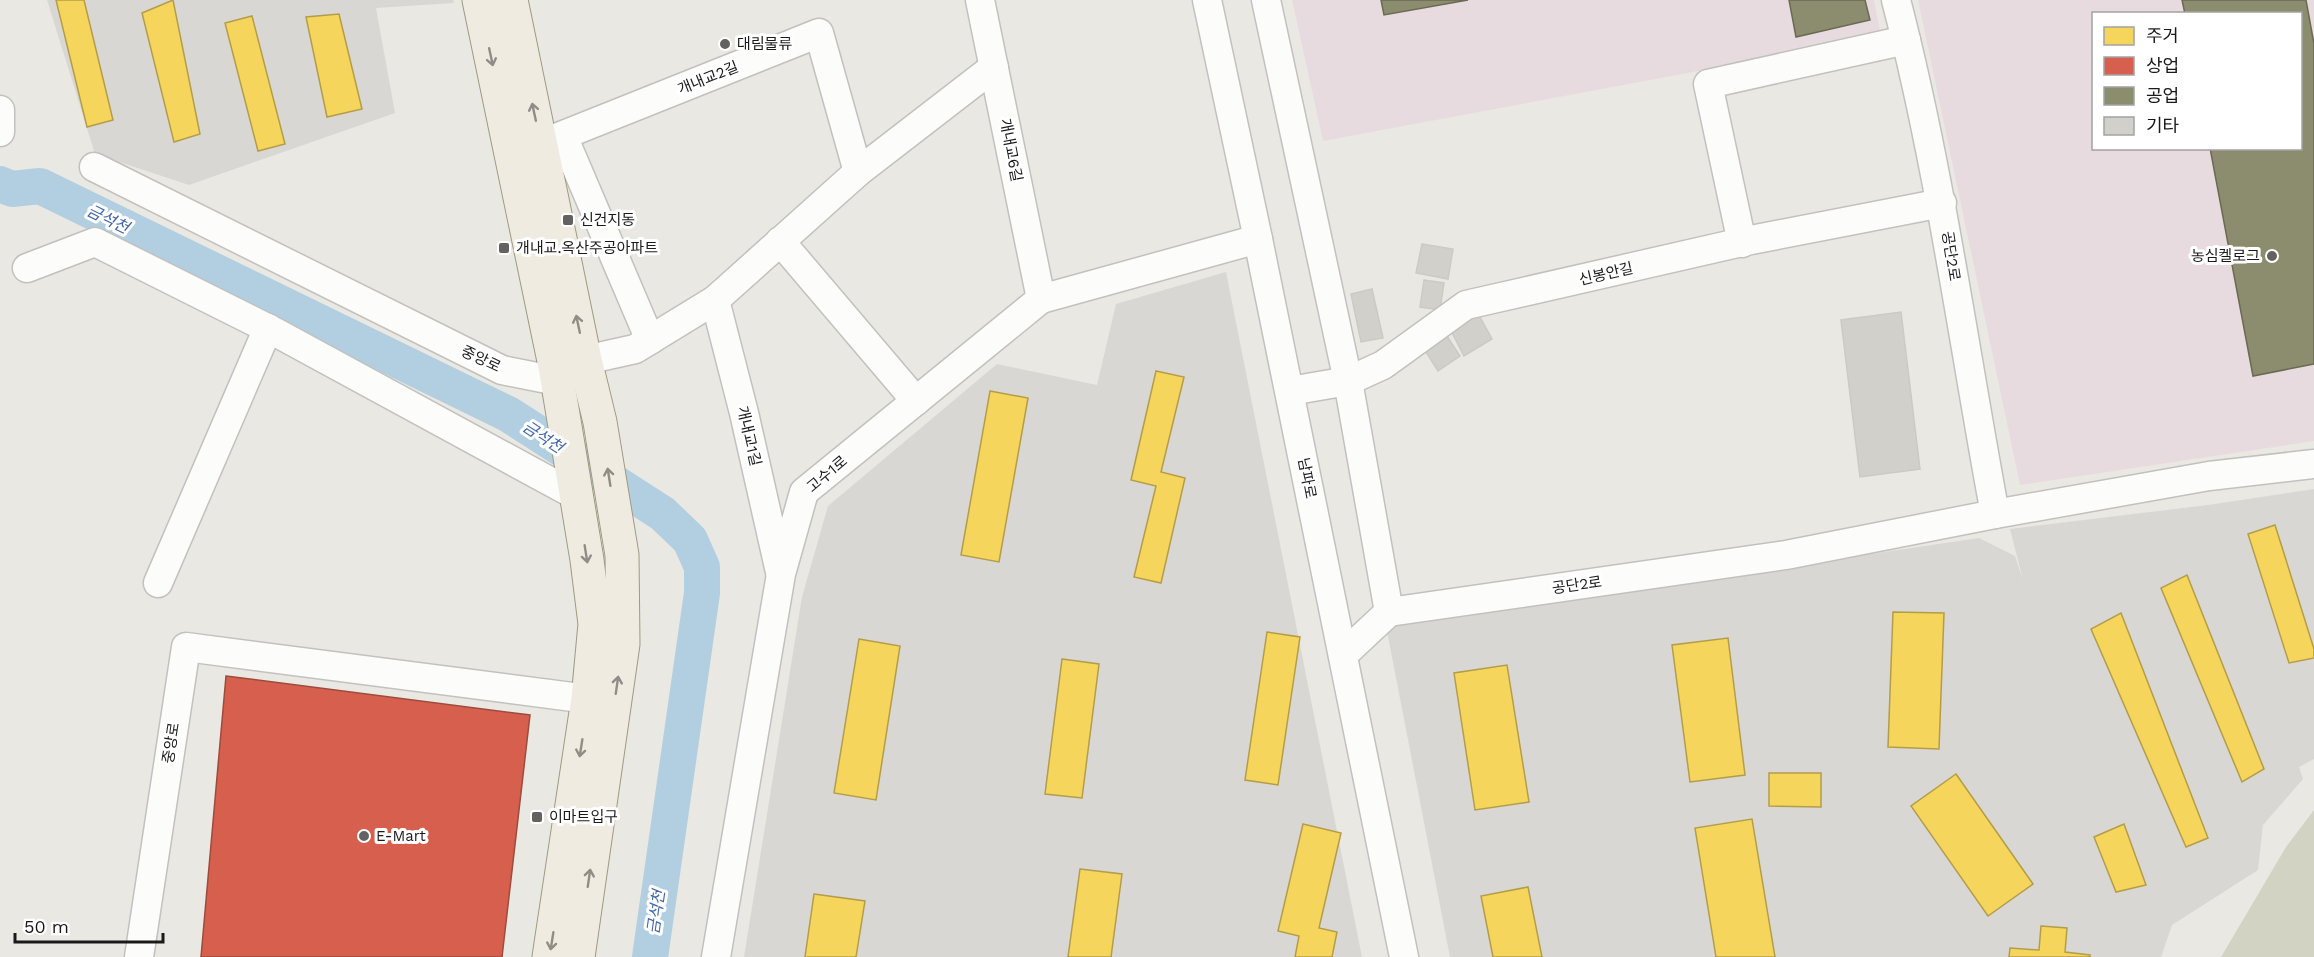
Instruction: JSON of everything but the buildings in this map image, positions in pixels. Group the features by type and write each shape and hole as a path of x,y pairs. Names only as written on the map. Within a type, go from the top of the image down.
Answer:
{"main road":[{"path":"479,0 566,369 600,422 621,555 623,644 578,957"},
{"path":"511,0 552,140 566,369 577,496 595,624 588,699 549,957"}],"street":[{"name":"개내교6길","path":"980,0 1041,299"},
{"name":"남파로","path":"1207,0 1290,392 1404,957"},
{"path":"1266,0 1348,381 1389,612 1343,655"},
{"name":"공단2로","path":"1896,0 1920,91 1942,203 1995,514"},
{"name":"개내교2길","path":"552,140 819,33 858,172"},
{"path":"1742,243 1708,84 1906,40"},
{"path":"566,369 635,349 714,300 858,172 994,67"},
{"path":"552,140 650,340"},
{"name":"중앙로","path":"93,166 502,370 566,369"},
{"name":"신봉안길","path":"1290,392 1348,381 1383,364 1466,305 1742,243 1942,203"},
{"name":"고수1로","path":"716,957 781,574 804,492 1041,299 1258,239"},
{"path":"780,241 916,401"},
{"path":"27,268 94,242 268,328 577,496"},
{"name":"개내교1길","path":"714,300 744,413 781,574"},
{"path":"158,583 268,328"},
{"name":"공단2로","path":"1389,612 1786,555 1995,514 2209,476 2314,464"},
{"name":"중앙로","path":"139,957 186,646 588,699"}],"shaded area":[{"path":"47,0 453,0 454,3 376,8 395,113 189,185 95,154"},
{"path":"1292,0 1874,0 1881,37 1323,141"},
{"path":"1918,0 2314,0 2314,441 2020,485"},
{"path":"1226,272 1362,957 744,957 802,597 828,506 997,364 1097,385 1116,304"},
{"path":"2314,489 2314,759 2299,767 2303,779 2263,825 2258,870 2172,925 2161,957 1450,957 1386,626 1979,538 2015,556 2023,580 2010,529 2208,505"},
{"path":"2314,810 2314,957 2221,957 2286,847"}],"waterway":[{"name":"금석천","path":"0,184 12,189 40,186 508,414 663,514 690,540 702,567 702,593 650,957"}],"place":[{"name":"대림물류","path":"725,44"},
{"name":"신건지동","path":"568,220"},
{"name":"개내교.옥산주공아파트","path":"504,248"},
{"name":"농심켈로그","path":"2272,256"},
{"name":"이마트입구","path":"537,817"},
{"name":"E-Mart","path":"364,836"}]}
